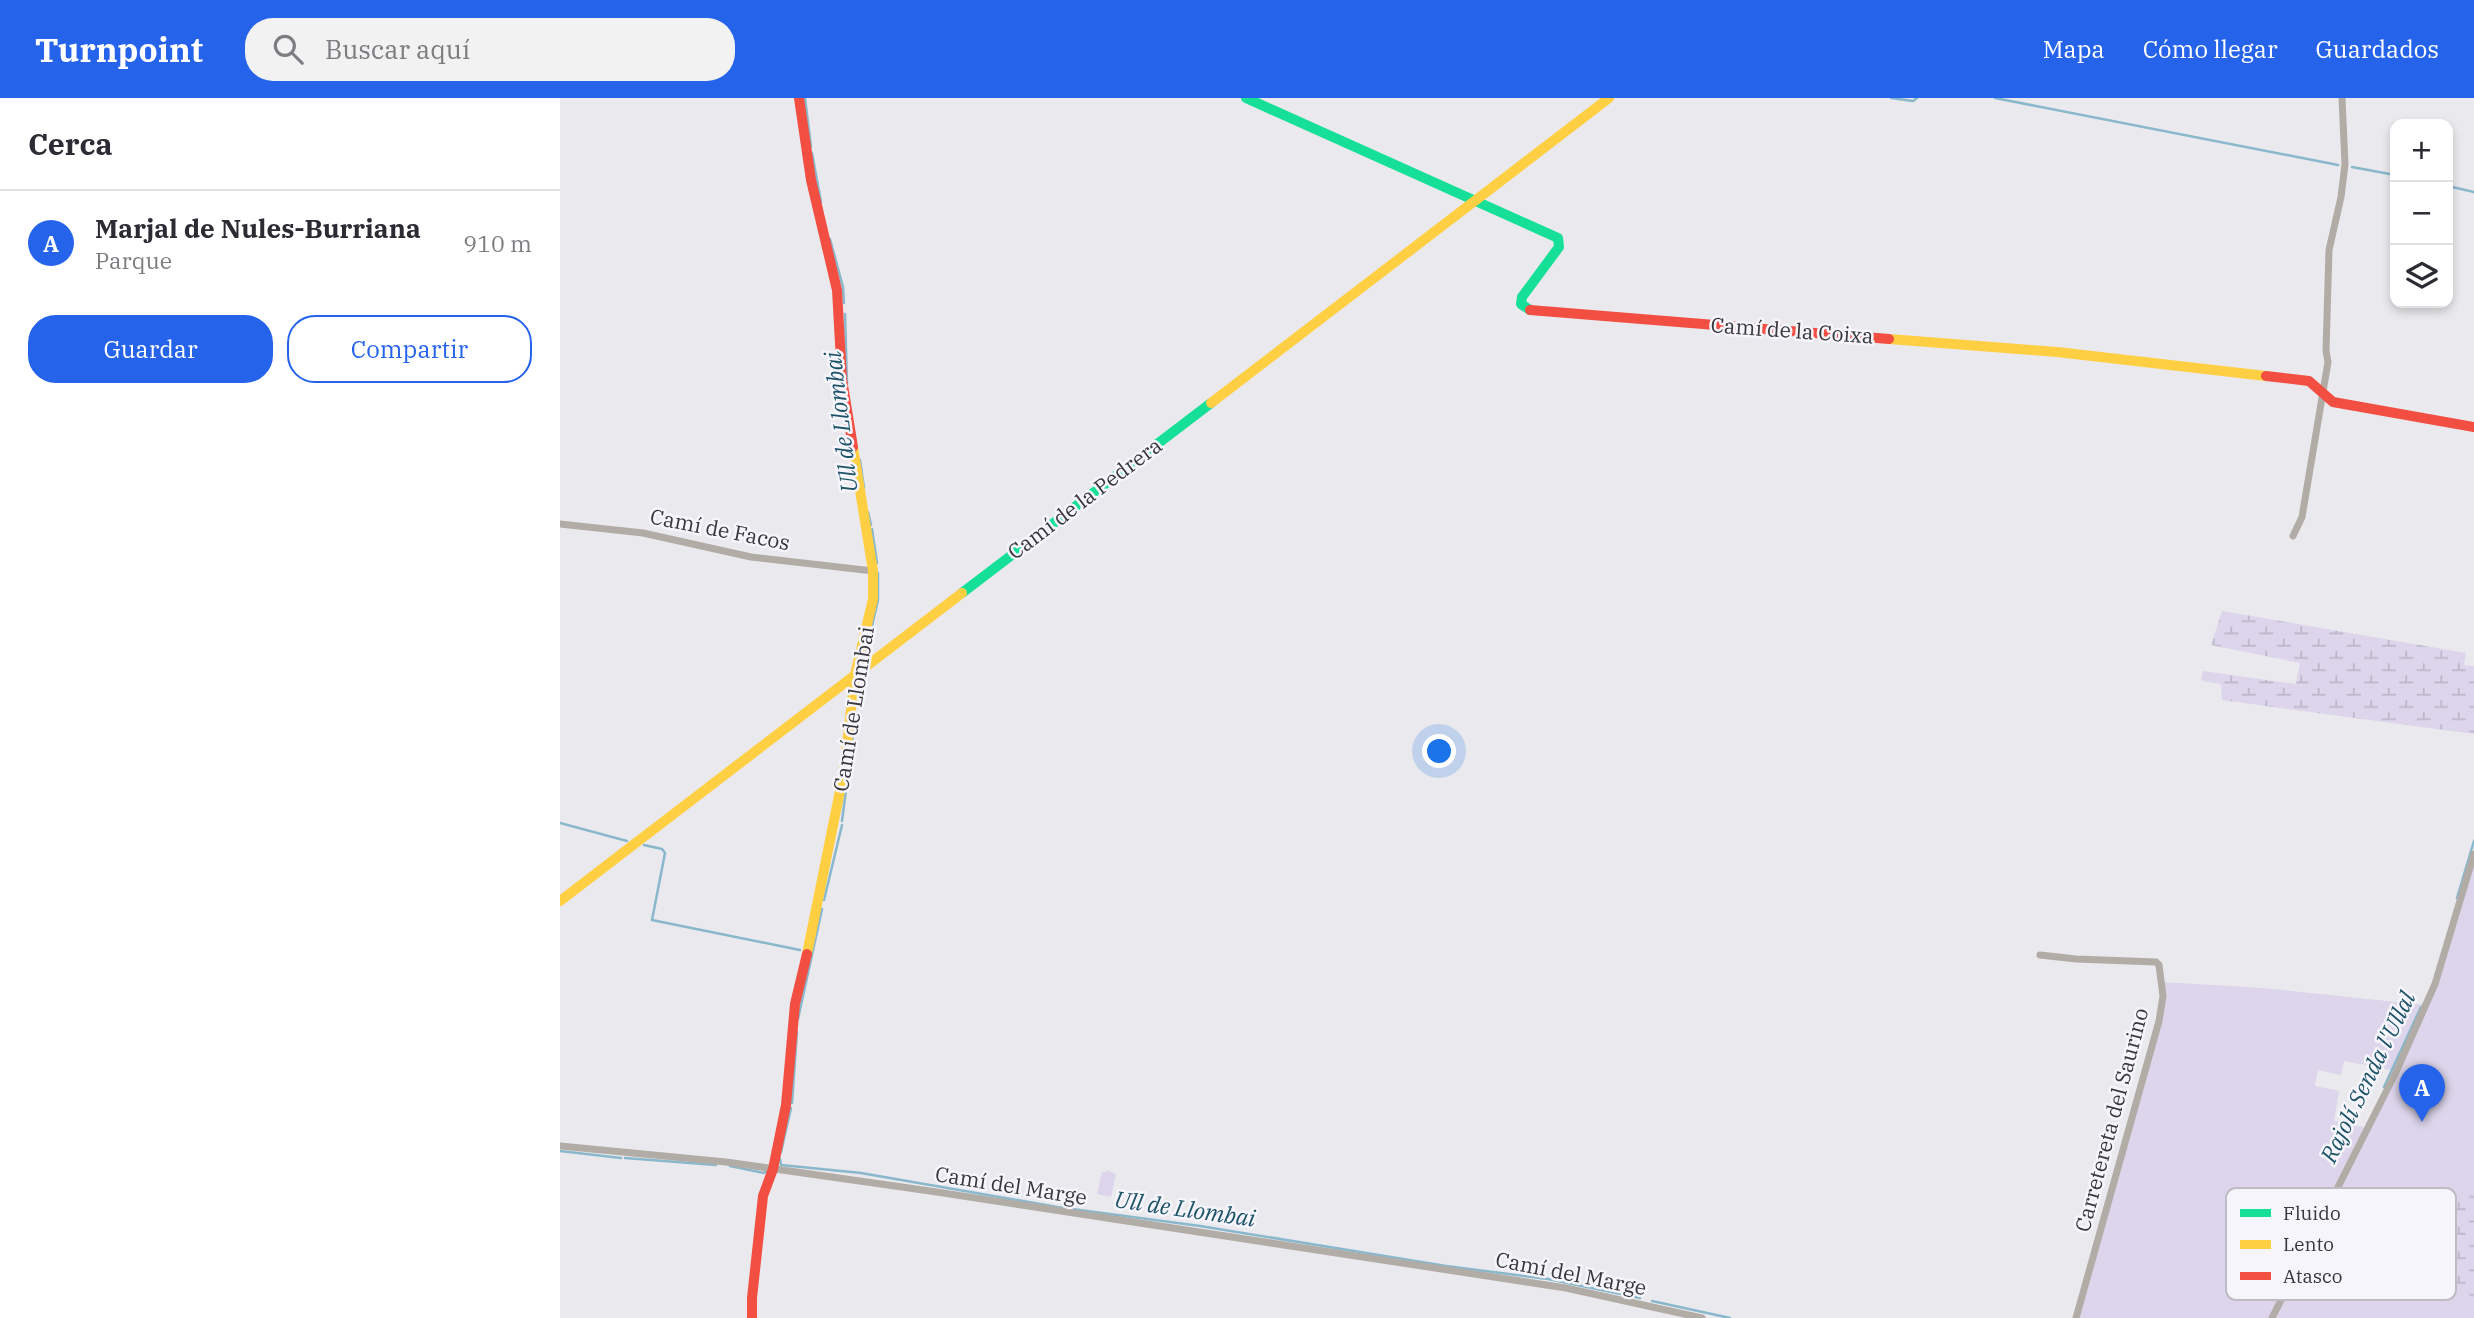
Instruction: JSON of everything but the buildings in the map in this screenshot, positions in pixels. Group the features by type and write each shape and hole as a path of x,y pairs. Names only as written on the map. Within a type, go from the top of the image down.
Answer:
{"street":[{"name":"Camí de Llombai","path":"752,1318 763,1196 773,1168 786,1105 795,1004 835,822 855,675 873,599 873,571 844,392 837,290 811,180 799,98"},
{"name":"Camí de la Coixa","path":"1246,98 1558,238 1559,247 1522,297 1521,304 1528,310 2057,352 2309,382 2333,402 2474,428"},
{"name":"Camí de la Pedrera","path":"560,901 1609,98"},
{"path":"2293,536 2302,517 2328,362 2329,250 2341,197 2345,164 2342,98"},
{"name":"Camí de Facos","path":"560,524 643,533 751,557 873,571"},
{"path":"2338,1188 2396,1072 2435,984 2474,854"},
{"name":"Carretereta del Saurino","path":"2040,955 2156,962 2159,965 2163,996 2151,1052 2076,1318"},
{"name":"Camí del Marge","path":"560,1146 773,1168 1566,1288 1702,1318"},
{"path":"2272,1318 2281,1300"}],"green space":[{"path":"2222,611 2466,653 2464,665 2474,666 2474,734 2222,700 2221,684 2203,681 2203,671 2296,684 2300,663 2211,645"},
{"path":"2474,854 2474,1318 2076,1318 2152,1052 2162,982 2263,988 2426,1005","holes":["2344,1061 2396,1071 2368,1128 2334,1121 2339,1091 2315,1086 2318,1070 2341,1075"]},
{"path":"1107,1170 1116,1174 1111,1197 1097,1194 1102,1172"},
{"path":"2456,1192 2474,1194 2474,1297 2456,1295"}],"waterway":[{"name":"Ull de Llombai","path":"805,98 811,147"},
{"path":"1891,98 1913,101 1917,98"},
{"path":"1995,98 2338,165"},
{"name":"Ull de Llombai","path":"812,153 821,202"},
{"path":"2352,167 2390,174"},
{"path":"2453,187 2474,192"},
{"name":"Ull de Llombai","path":"830,239 843,287 844,303"},
{"name":"Ull de Llombai","path":"845,314 847,384"},
{"name":"Ull de Llombai","path":"860,460 864,488"},
{"name":"Ull de Llombai","path":"868,512 871,525"},
{"name":"Ull de Llombai","path":"872,529 877,563"},
{"name":"Ull de Llombai","path":"864,660 878,600 878,573"},
{"name":"Ull de Llombai","path":"842,821 855,720"},
{"path":"560,823 627,841"},
{"name":"Ull de Llombai","path":"824,900 842,825"},
{"name":"Rajolí Senda l'Ullal","path":"2457,898 2474,841"},
{"path":"644,845 662,849 665,853 652,920 800,950"},
{"name":"Ull de Llombai","path":"798,1019 822,909"},
{"name":"Rajolí Senda l'Ullal","path":"2384,1087 2421,1007"},
{"name":"Ull de Llombai","path":"792,1103 797,1032"},
{"name":"Ull de Llombai","path":"781,1152 791,1108"},
{"path":"560,1151 621,1158"},
{"path":"625,1158 716,1165"},
{"name":"Ull de Llombai","path":"780,1159 781,1165 861,1173 1057,1207 1548,1279 1640,1298"},
{"path":"730,1166 764,1173 767,1171"},
{"name":"Ull de Llombai","path":"1652,1301 1730,1318"}],"traffic: fast":[{"path":"1246,98 1558,238 1559,247 1522,297 1521,304 1530,310"},
{"path":"962,593 1211,403"}],"traffic: slow":[{"path":"1211,403 1609,98"},
{"path":"1889,339 2057,352 2266,376"},
{"path":"807,954 844,771 855,675 873,599 873,571 853,447"},
{"path":"560,901 962,593"}],"traffic: jam":[{"path":"799,98 811,180 837,290 842,379 853,447"},
{"path":"1530,310 1889,339"},
{"path":"2266,376 2309,381 2333,402 2474,427"},
{"path":"752,1318 763,1196 773,1169 786,1105 795,1004 807,954"}],"place":[{"name":"Marjal de Nules-Burriana","path":"2422,1122"}]}
